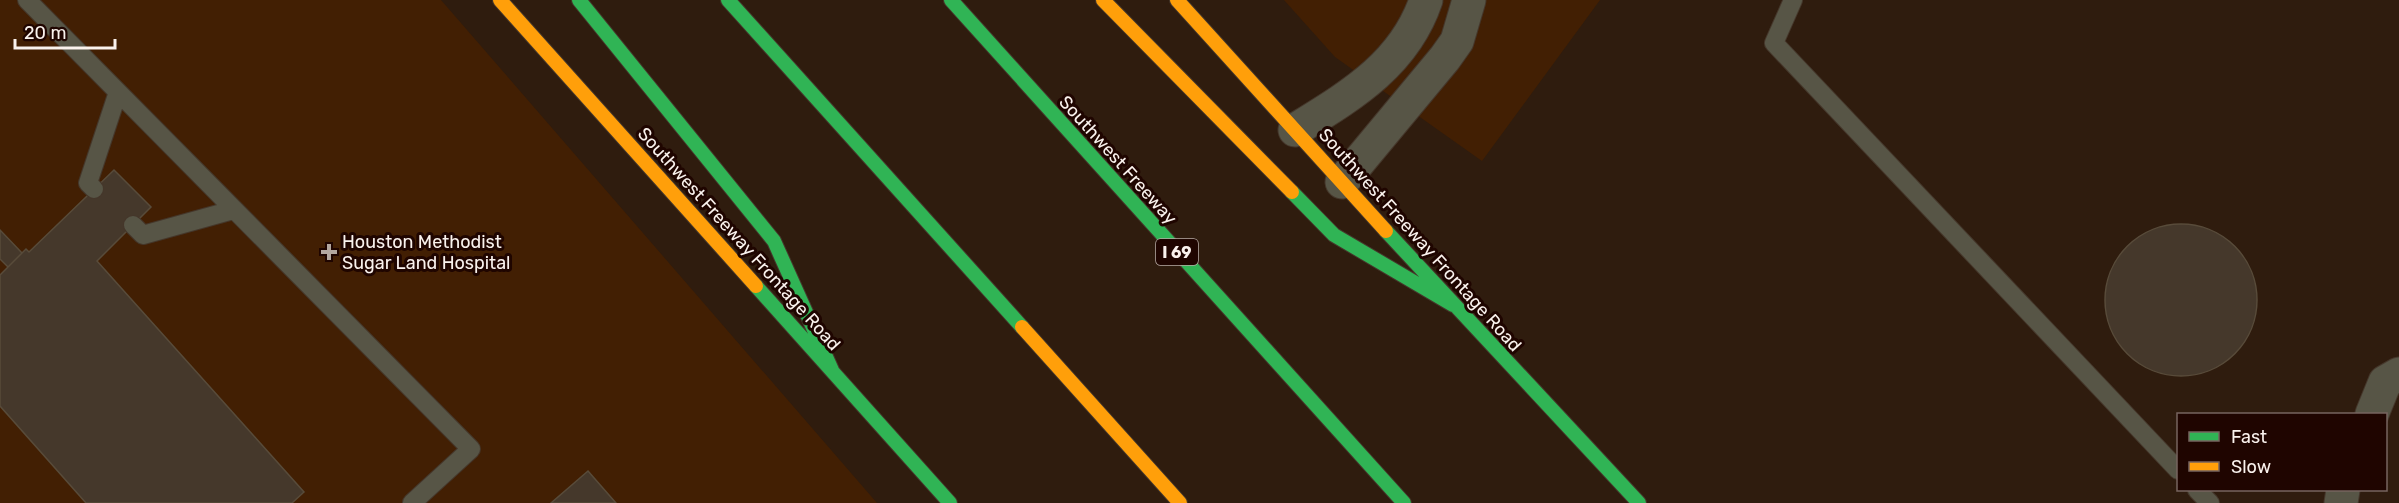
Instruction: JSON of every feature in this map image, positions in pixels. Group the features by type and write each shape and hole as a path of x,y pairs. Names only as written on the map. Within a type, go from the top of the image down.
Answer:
{"main road":[{"name":"Southwest Freeway Frontage Road","path":"500,0 950,503"},
{"path":"579,0 774,241 832,370"},
{"path":"728,0 1180,503"},
{"name":"Southwest Freeway","path":"951,0 1404,503"},
{"path":"1102,0 1334,235 1453,305"},
{"name":"Southwest Freeway Frontage Road","path":"1177,0 1453,305 1639,503"}],"street":[{"path":"1295,130 1341,102 1386,66 1407,40 1426,0"},
{"path":"1342,182 1457,41 1469,0"},
{"path":"2372,413 2385,382 2399,374"}],"lane":[{"path":"27,0 471,449 412,503"},
{"path":"1793,0 1774,43 2177,469"},
{"path":"94,189 88,183 118,92"},
{"path":"133,225 143,235 233,210"},
{"path":"2199,491 2210,503"}],"shaded area":[{"name":"Houston Methodist Sugar Land Hospital","path":"0,0 441,0 877,503 0,503"},
{"path":"1284,0 1600,0 1482,161 1335,57"}],"building":[{"path":"114,170 151,207 97,261 304,492 292,503 86,503 0,406 0,275 26,249 29,252"},
{"path":"2181,224 2196,225 2210,230 2235,246 2251,271 2256,285 2256,315 2251,329 2235,354 2210,370 2196,375 2181,376 2166,375 2152,370 2127,354 2111,329 2106,315 2105,300 2106,285 2111,271 2127,246 2152,230 2166,225"},
{"path":"0,230 22,253 8,267 0,259"},
{"path":"588,471 616,503 551,503"}],"traffic: fast":[{"path":"579,0 774,241 832,370"},
{"path":"728,0 1022,327"},
{"path":"951,0 1404,503"},
{"path":"1292,192 1334,235 1453,305"},
{"path":"1386,231 1639,503"},
{"path":"756,286 950,503"}],"traffic: slow":[{"path":"500,0 756,286"},
{"path":"1103,0 1292,192"},
{"path":"1177,0 1386,231"},
{"path":"1022,327 1180,503"}],"place":[{"name":"Houston Methodist Sugar Land Hospital","path":"329,252"}]}
